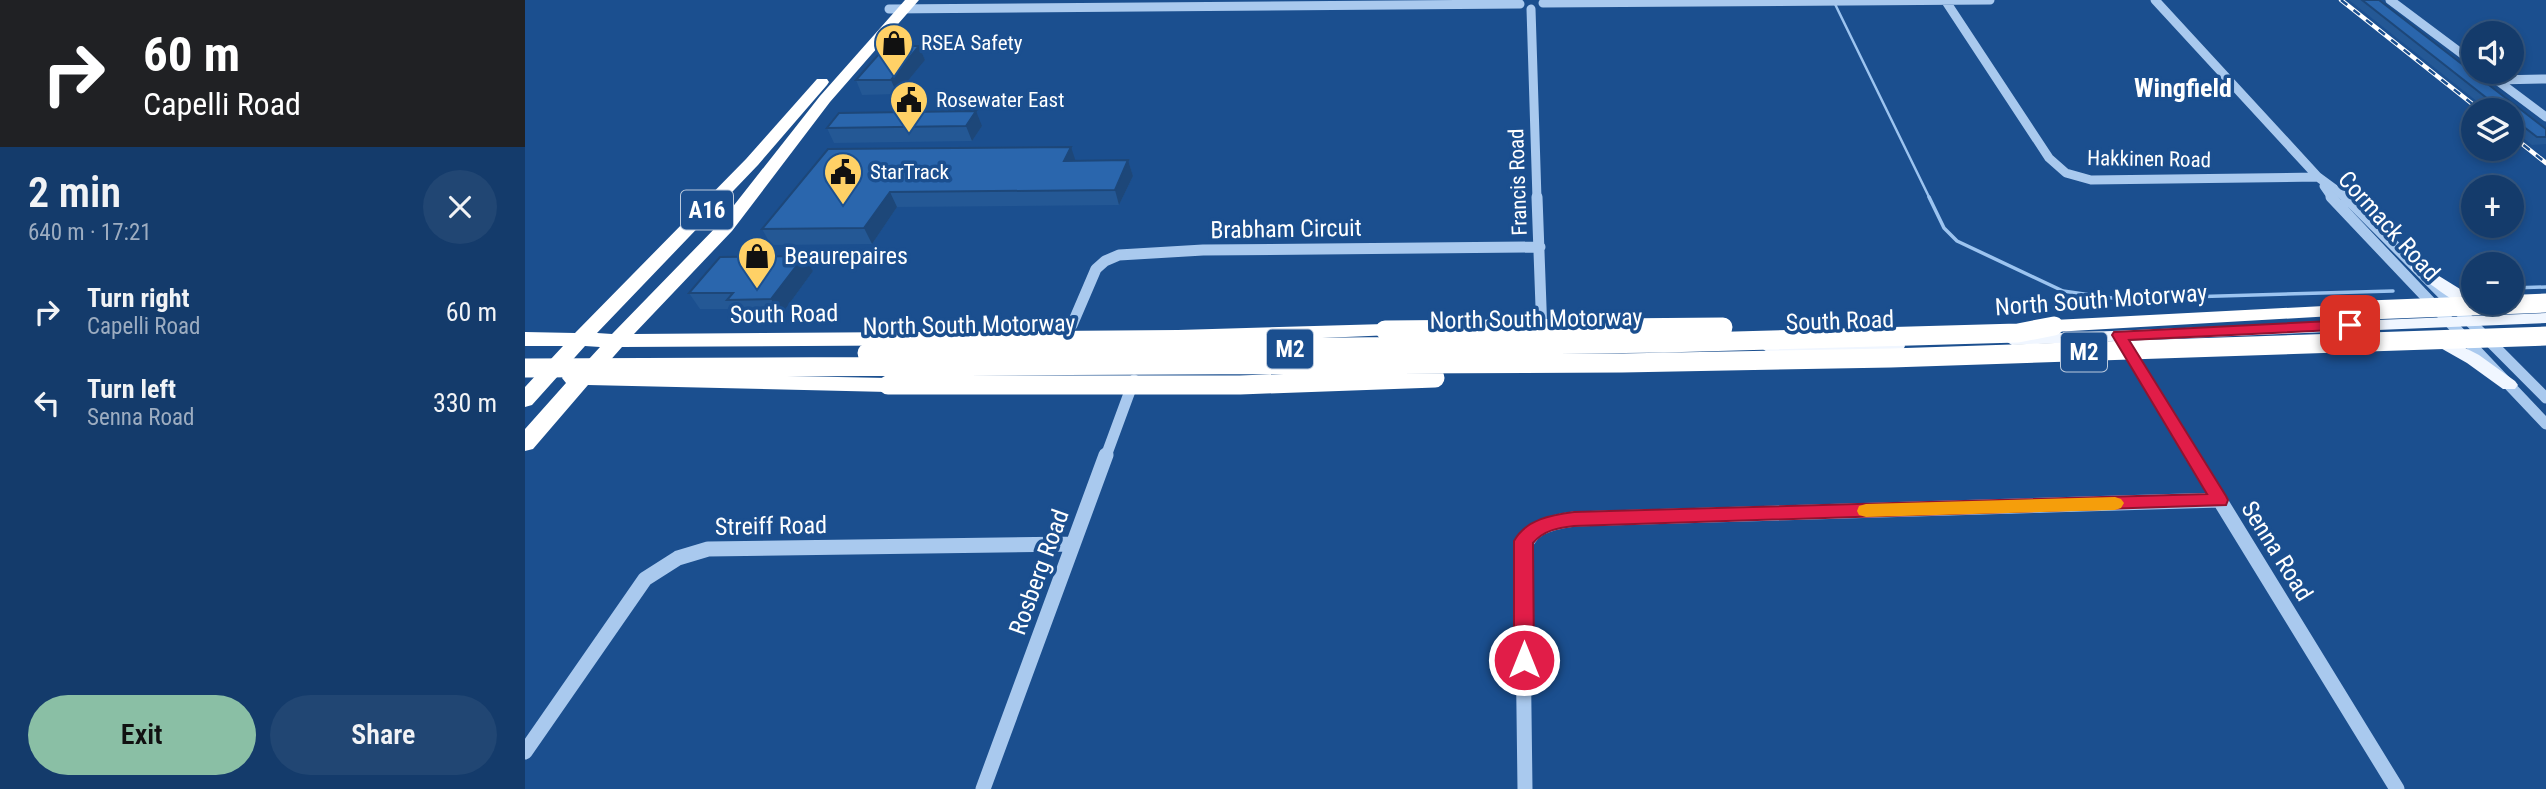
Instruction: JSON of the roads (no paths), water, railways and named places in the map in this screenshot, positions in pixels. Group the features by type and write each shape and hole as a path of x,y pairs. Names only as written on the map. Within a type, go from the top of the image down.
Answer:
{"highway":[{"name":"A16","path":"525,443 617,340 726,227 900,5"},
{"name":"A16","path":"525,400 534,378 580,339 900,5"},
{"path":"659,296 645,331 657,338 674,341"},
{"name":"North South Motorway","path":"525,356 1650,344 2018,333 2054,326 2546,303"},
{"path":"525,331 573,326 602,316"},
{"name":"South Road","path":"525,339 674,341 1044,337 1078,331 1178,337 1385,330 1999,323 2054,326"},
{"name":"North South Motorway","path":"525,368 1622,363 1905,358 2546,336"},
{"path":"525,339 533,352 525,361"},
{"path":"534,378 888,384 1240,385 1530,374 1622,363"},
{"path":"554,409 627,379"}],"main road":[{"path":"2418,268 2463,299 2508,318"},
{"name":"South Road","path":"1137,370 1155,359 1172,356 1840,348 2546,318"},
{"path":"2401,323 2448,344 2509,385"}],"street":[{"name":"Hakkinen Road","path":"1945,0 2049,158 2067,173 2078,178 2108,181 2318,177"},
{"path":"900,5 1521,2 1531,9 1539,8 1541,1 1990,0"},
{"name":"Cormack Road","path":"2155,0 2318,177 2337,206 2546,424"},
{"path":"2390,0 2461,53"},
{"name":"Francis Road","path":"1531,9 1542,353"},
{"path":"2524,79 2546,79"},
{"path":"2501,84 2546,117"},
{"name":"Cormack Road","path":"2318,177 2355,204 2546,398"},
{"name":"Brabham Circuit","path":"1078,331 1095,270 1105,261 1119,255 1203,250 1540,247"},
{"name":"Senna Road","path":"2119,335 2397,789"},
{"name":"Rosberg Road","path":"983,789 1137,370"},
{"path":"1525,789 1522,557 1524,541 1533,530 1553,522 1574,519 2220,500"},
{"name":"Streiff Road","path":"525,752 645,579 678,558 708,549 1073,544"}],"waterway":[{"path":"1834,2 1930,199"},
{"path":"1929,197 1944,228 1957,241 2063,291 2119,299 2393,291"},
{"path":"2524,288 2546,287"}],"railway":[{"path":"2341,0 2465,98"},
{"path":"2524,145 2546,163"}],"place":[{"name":"RSEA Safety","path":"894,77"},
{"name":"Rosewater East","path":"909,134"},
{"name":"StarTrack","path":"843,206"},
{"name":"Beaurepaires","path":"757,290"}],"district":[{"name":"Wingfield","path":"2183,88"}]}
